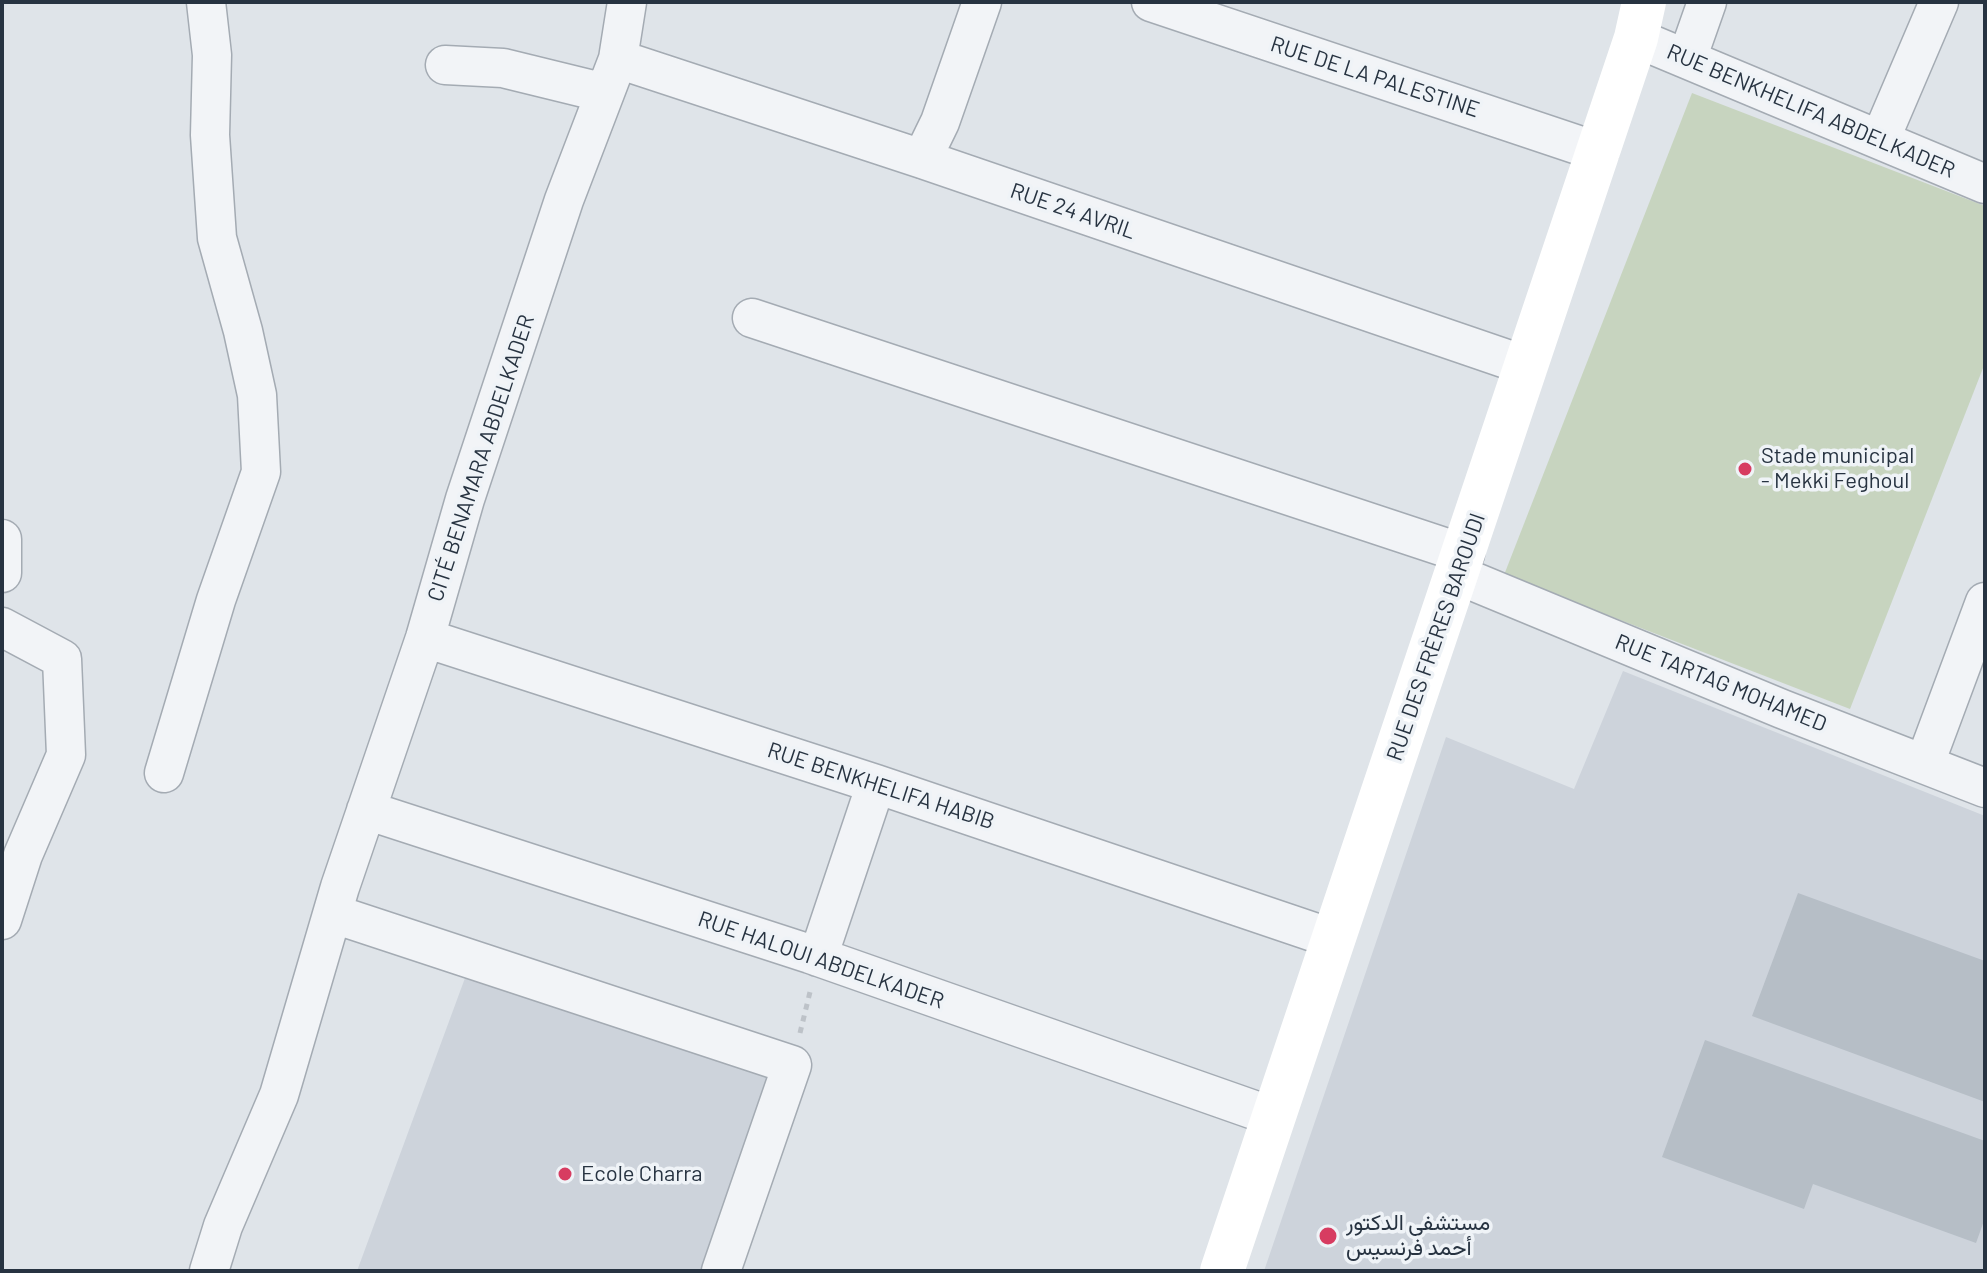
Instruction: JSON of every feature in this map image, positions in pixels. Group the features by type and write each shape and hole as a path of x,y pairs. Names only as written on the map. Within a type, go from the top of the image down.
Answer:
{"street":[{"path":"164,773 216,600 261,472 257,395 217,238 210,135 212,55 206,2"},
{"name":"CITÉ BENAMARA ABDELKADER","path":"209,1271 223,1226 279,1095 366,810 425,638 465,499 564,200 611,76 627,2"},
{"path":"922,159 940,122 982,2"},
{"name":"RUE DE LA PALESTINE","path":"1151,2 1599,152"},
{"path":"1687,59 1707,2"},
{"path":"1880,140 1939,2"},
{"name":"RUE DES FRÈRES BAROUDI","path":"1222,1271 1599,152 1640,20"},
{"name":"RUE BENKHELIFA ABDELKADER","path":"1640,20 1687,59 1985,184"},
{"name":"RUE 24 AVRIL","path":"445,65 611,76 922,159 1527,366"},
{"name":"RUE TARTAG MOHAMED","path":"752,318 1461,564 1782,709 1985,788"},
{"path":"2,539 2,573"},
{"path":"1925,763 1985,602"},
{"path":"2,627 62,659 66,755 23,855 2,920"},
{"name":"RUE BENKHELIFA HABIB","path":"425,638 876,784 1334,939"},
{"path":"818,957 876,784"},
{"name":"RUE HALOUI ABDELKADER","path":"366,810 818,957 1274,1117"},
{"path":"334,914 792,1065 721,1271"}],"path":[{"path":"792,1065 818,957"}],"shaded area":[{"path":"1623,671 1985,816 1985,1271 1264,1271 1446,737 1574,789"},
{"name":"Ecole Charra","path":"465,978 772,1078 703,1271 357,1271"}],"green space":[{"name":"Stade municipal - Mekki Feghoul","path":"1692,93 1985,206 1985,363 1850,709 1504,575"}],"building":[{"path":"1798,893 1985,961 1985,1102 1752,1016"},
{"path":"1705,1040 1985,1141 1985,1218 1976,1243 1813,1184 1804,1209 1662,1157"}],"place":[{"name":"Stade municipal - Mekki Feghoul","path":"1745,469"},
{"name":"Ecole Charra","path":"565,1174"},
{"name":"مستشفى الدكتور أحمد فرنسيس","path":"1328,1236"}]}
